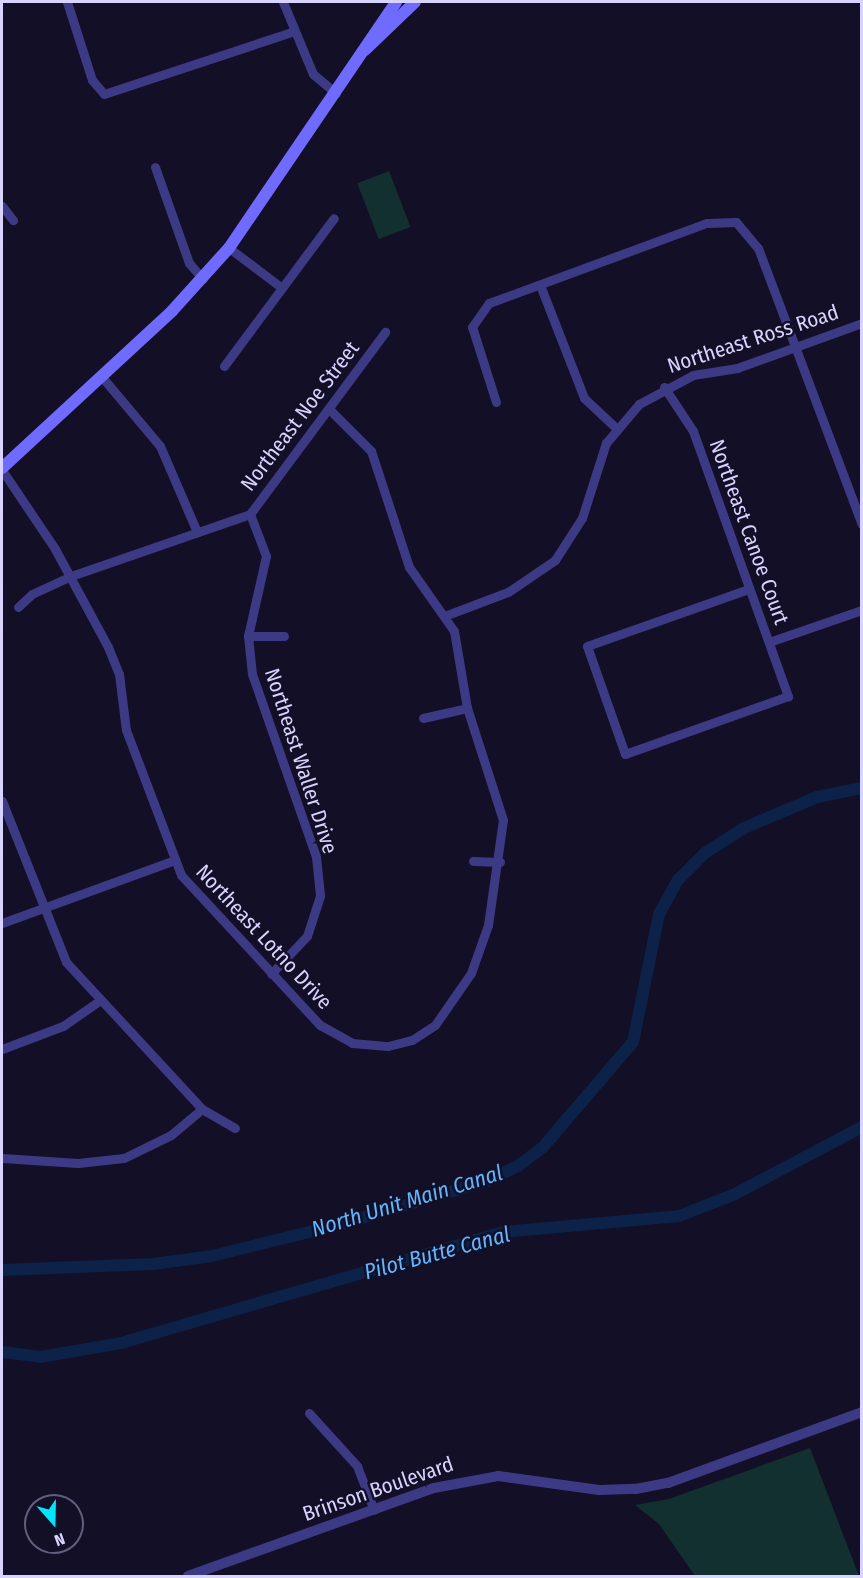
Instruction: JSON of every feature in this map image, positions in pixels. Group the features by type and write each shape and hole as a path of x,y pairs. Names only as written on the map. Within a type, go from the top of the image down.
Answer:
{"main road":[{"path":"365,50 372,31 396,2"},
{"path":"2,469 102,377 202,279 229,248 365,50 415,2"}],"street":[{"path":"67,2 92,81 104,94 294,31"},
{"path":"283,2 312,74 336,93"},
{"path":"155,167 189,263 202,279"},
{"path":"2,206 13,220"},
{"path":"224,366 334,218"},
{"path":"496,402 474,343 476,314 489,303 706,223 736,222 758,248 861,521"},
{"path":"229,248 282,288"},
{"path":"447,615 508,592 555,560 582,518 615,427 584,398 540,285"},
{"name":"Northeast Ross Road","path":"615,427 664,387 795,347 861,323"},
{"name":"Northeast Noe Street","path":"18,607 32,594 71,576 250,513 330,410 385,332"},
{"path":"102,377 160,446 197,532"},
{"name":"Northeast Canoe Court","path":"664,387 693,431 788,696 626,754 587,646 749,590"},
{"name":"Northeast Lotno Drive","path":"172,861 271,974 320,1025 352,1043 388,1046 412,1040 452,1006 471,973 500,862 503,820 467,708 447,615 409,567 371,451 330,410"},
{"path":"2,469 71,576 114,659 126,730 172,861 2,923"},
{"name":"Northeast Waller Drive","path":"250,513 266,556 248,636 252,674 316,856 320,896 307,936 271,974"},
{"path":"769,642 861,610"},
{"path":"248,636 284,636"},
{"path":"423,718 467,708"},
{"path":"2,801 66,962 99,1001 202,1109 235,1128"},
{"path":"473,861 500,862"},
{"path":"2,1049 63,1026 99,1001"},
{"path":"2,1158 78,1163 124,1158 171,1134 202,1109"},
{"name":"Brinson Boulevard","path":"188,1576 434,1488 498,1476 599,1490 668,1483 861,1412"},
{"path":"309,1413 357,1466 374,1510"}],"green space":[{"path":"389,171 411,227 379,239 357,183"},
{"path":"810,1448 859,1576 695,1576 659,1524 635,1505 669,1499"}],"waterway":[{"name":"North Unit Main Canal","path":"2,1270 153,1264 212,1256 349,1222 487,1181 518,1166 543,1147 633,1042 659,914 678,880 705,853 744,828 817,797 862,788"},
{"name":"Pilot Butte Canal","path":"2,1352 40,1357 121,1343 503,1232 679,1216 733,1195 862,1127"}]}
